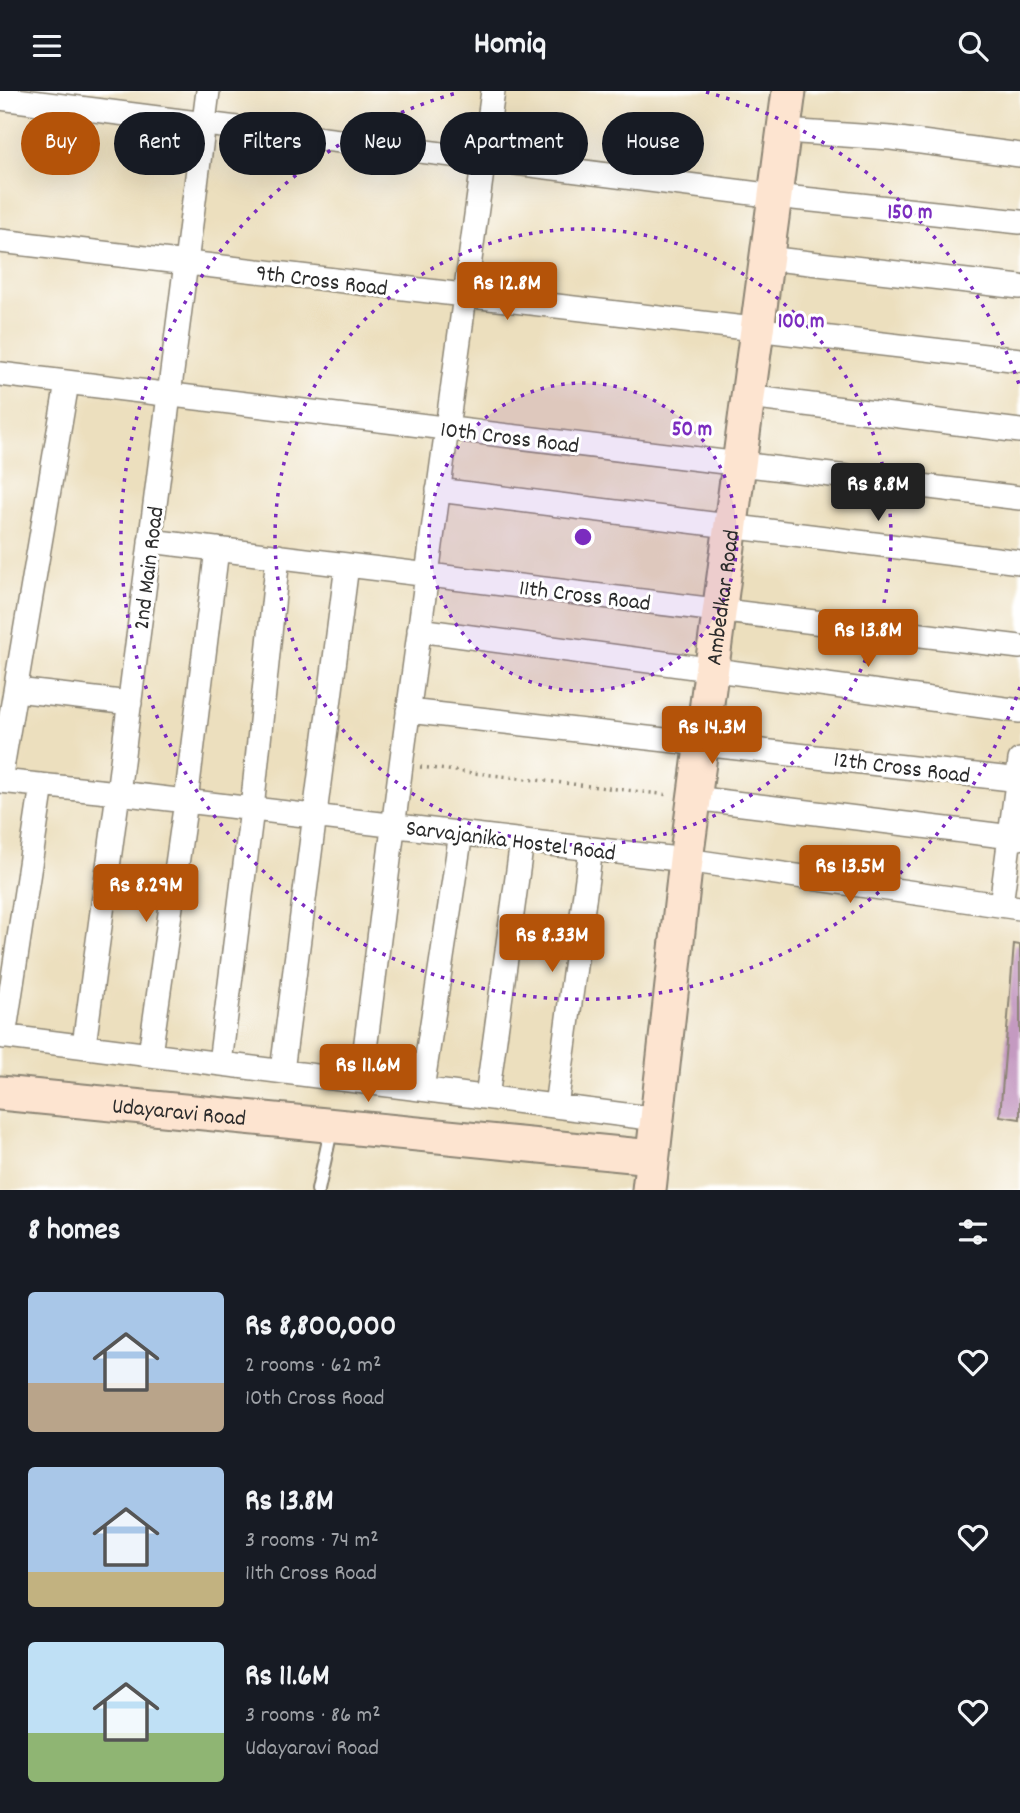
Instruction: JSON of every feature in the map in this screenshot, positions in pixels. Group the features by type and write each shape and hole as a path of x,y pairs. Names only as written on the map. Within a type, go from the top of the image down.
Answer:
{"street":[{"name":"2nd Main Road","path":"205,116 208,91"},
{"path":"490,112 493,91"},
{"name":"Ambedkar Road","path":"649,1190 686,860 789,91"},
{"path":"0,98 114,113"},
{"path":"205,124 440,154"},
{"path":"784,131 891,138 1020,155"},
{"path":"588,172 775,196 1020,222"},
{"name":"2nd Main Road","path":"84,1045 197,175"},
{"path":"361,1081 408,711 482,175"},
{"name":"9th Cross Road","path":"0,241 1020,360"},
{"path":"766,258 1020,287"},
{"name":"10th Cross Road","path":"0,373 1020,498"},
{"path":"0,780 67,383"},
{"path":"748,397 1020,431"},
{"path":"438,490 1020,562"},
{"name":"11th Cross Road","path":"150,541 1020,647"},
{"path":"150,1054 186,801 217,549"},
{"path":"220,1063 252,809 278,556"},
{"path":"282,1071 347,565"},
{"path":"419,630 1020,711"},
{"path":"16,690 130,703"},
{"name":"12th Cross Road","path":"408,711 1019,773"},
{"path":"1011,906 1019,773"},
{"name":"Sarvajanika Hostel Road","path":"0,780 686,860 1011,906"},
{"path":"42,785 2,1036 657,1119"},
{"path":"694,798 1015,837"},
{"path":"422,1089 461,833"},
{"path":"487,1097 522,841"},
{"path":"556,1106 591,849"},
{"name":"Udayaravi Road","path":"0,1093 652,1157"}],"lane":[{"path":"318,1190 332,1126"}],"path":[{"path":"401,765 694,798"}],"building":[{"path":"1014,944 1020,945 1020,1119 1000,1116"}]}
